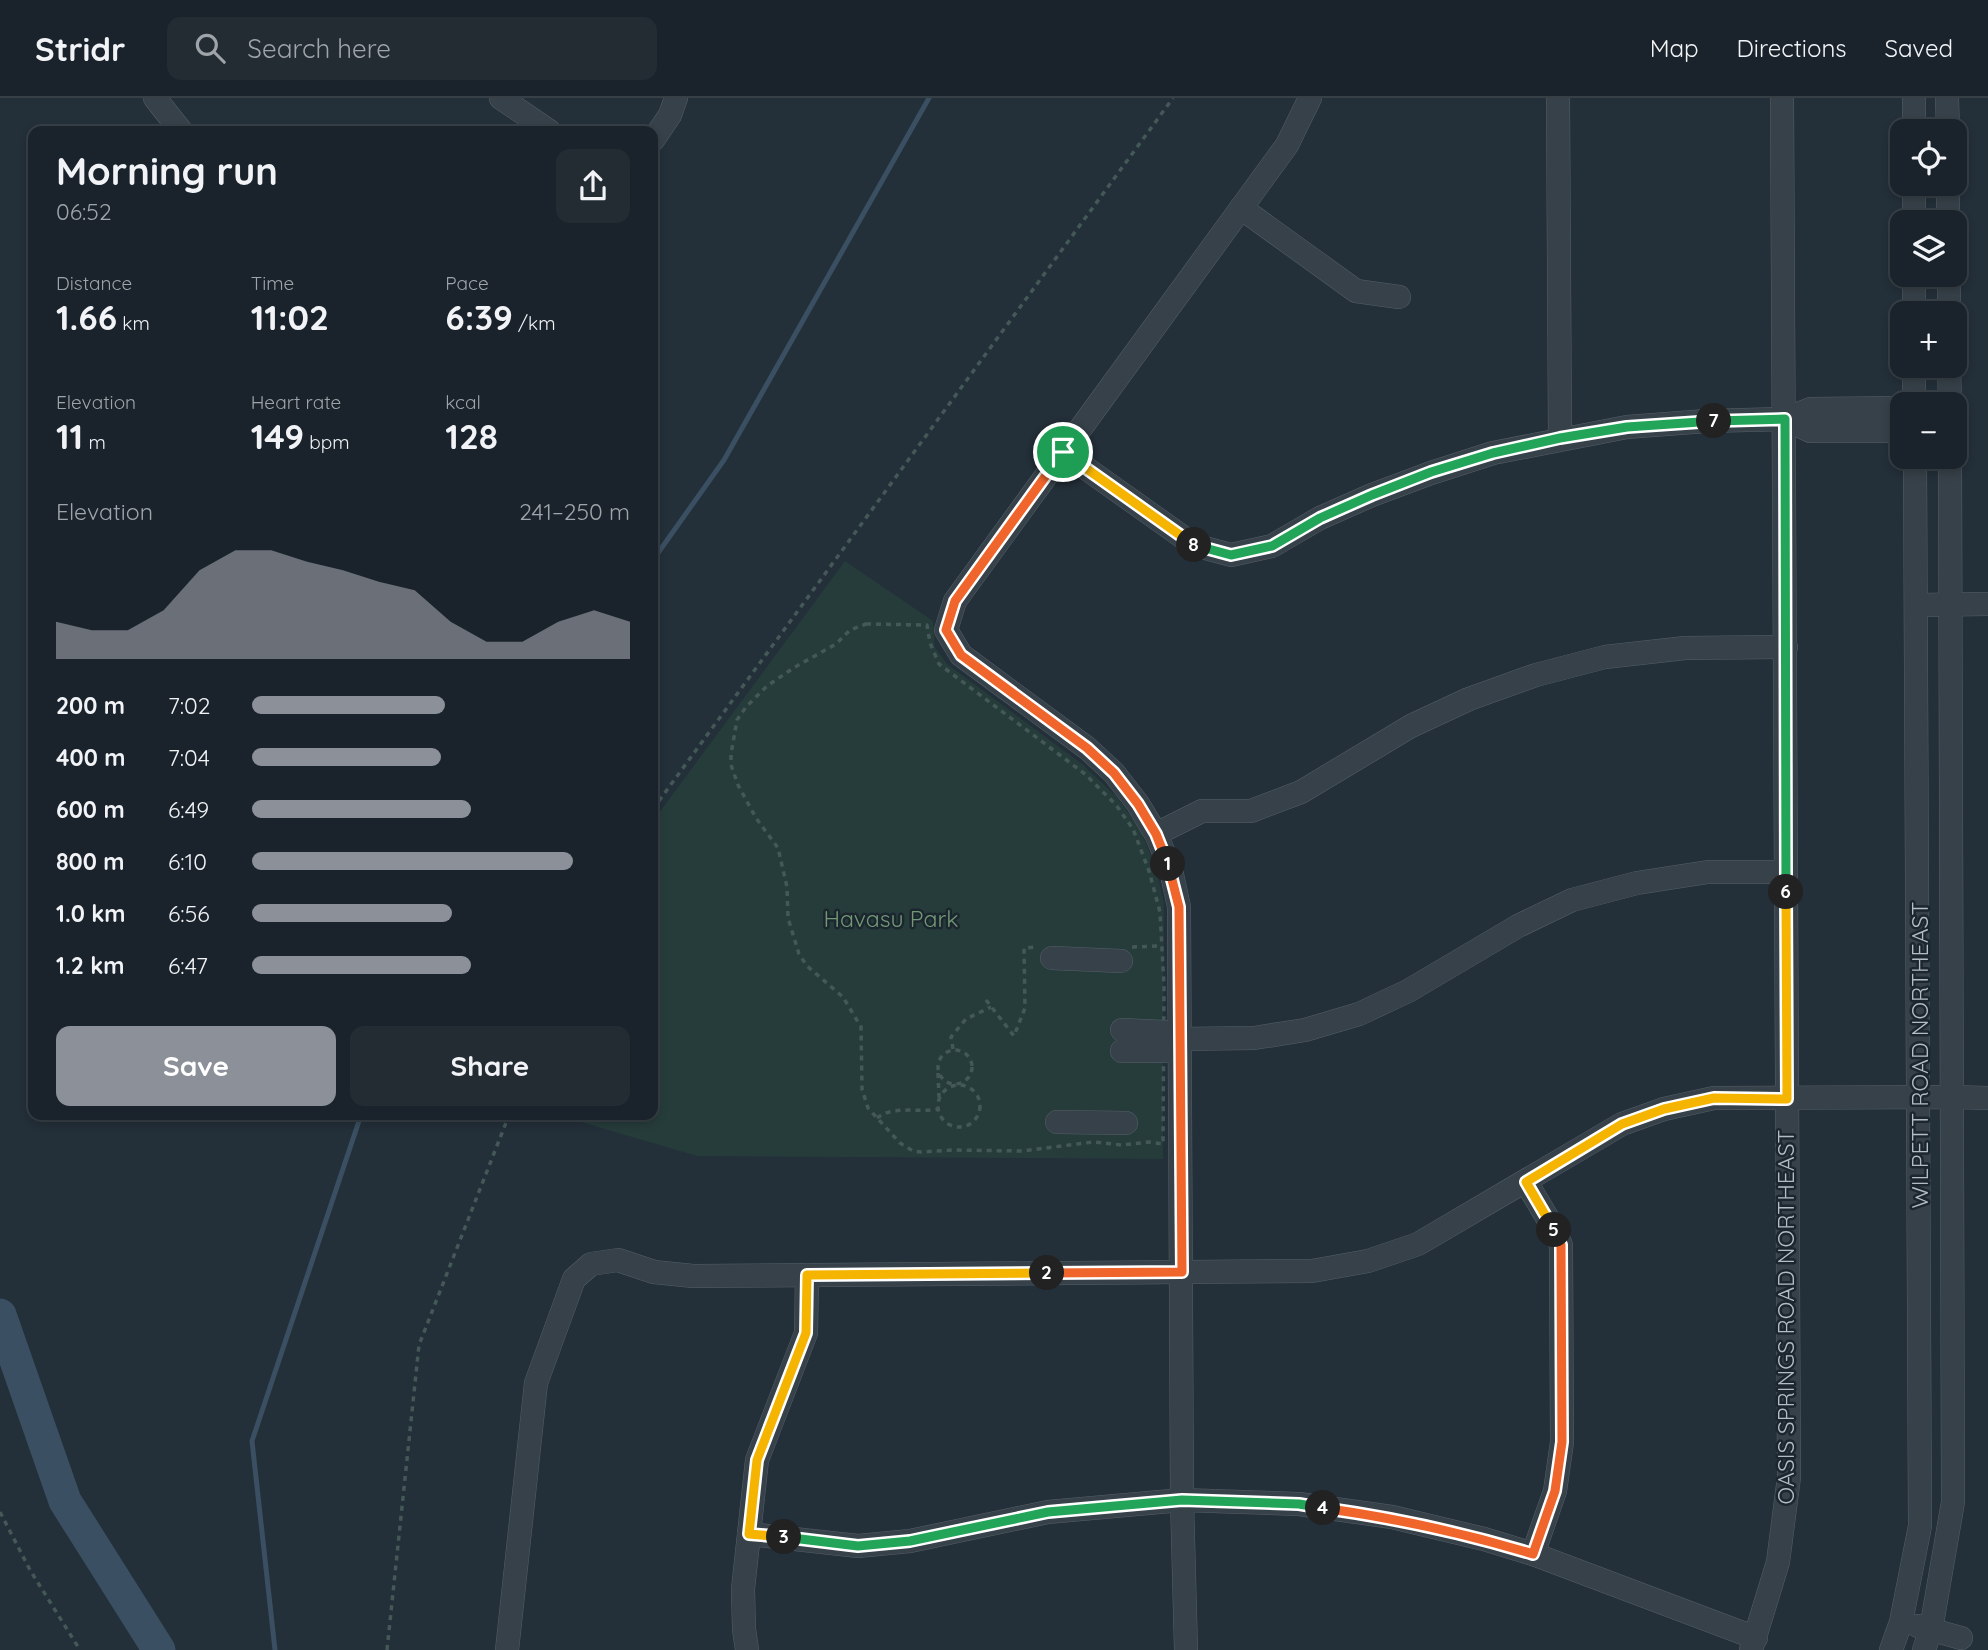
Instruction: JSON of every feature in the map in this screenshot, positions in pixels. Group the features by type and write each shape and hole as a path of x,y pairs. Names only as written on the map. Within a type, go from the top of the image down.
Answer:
{"street":[{"path":"155,98 177,126"},
{"path":"501,98 542,126"},
{"path":"658,133 670,115 676,98"},
{"path":"1186,1650 1182,1500 1182,1272 1168,1041 1179,907 1171,870 1156,834 1138,804 1114,773 1087,748 961,655 946,630 955,601 1287,145 1310,98"},
{"path":"1558,98 1560,438"},
{"name":"OASIS SPRINGS ROAD NORTHEAST","path":"1754,1644 1778,1562 1789,1477 1782,98"},
{"path":"1914,98 1914,119"},
{"path":"1947,98 1948,119"},
{"path":"1241,208 1356,291 1399,297"},
{"path":"1063,452 1194,545 1231,555 1272,546 1320,518 1431,472 1493,453 1560,438 1627,427 1785,419 1811,409 1890,408"},
{"path":"1785,419 1810,431 1890,430"},
{"name":"WILPETT ROAD NORTHEAST","path":"1891,1650 1901,1622 1920,1526 1915,469"},
{"name":"WILPETT ROAD NORTHEAST","path":"1927,1640 1954,1502 1950,469"},
{"path":"1917,605 1988,604"},
{"path":"1156,834 1202,811 1251,811 1300,792 1411,726 1469,699 1536,675 1605,657 1685,648 1786,647"},
{"path":"1122,1040 1254,1038 1305,1030 1359,1014 1408,991 1518,926 1572,900 1637,883 1708,872 1786,872"},
{"path":"1052,958 1121,961"},
{"path":"507,1650 536,1383 574,1279 591,1264 618,1260 654,1272 693,1276 1312,1271 1368,1261 1418,1244 1622,1124 1664,1109 1714,1098 1988,1098"},
{"path":"1057,1122 1126,1123"},
{"path":"1526,1182 1552,1224 1561,1245 1562,1442 1555,1491 1533,1554"},
{"path":"747,1650 743,1589 757,1460 806,1333 807,1275"},
{"path":"749,1534 858,1546 910,1541 1048,1512 1182,1500 1299,1504 1392,1517 1533,1554 1754,1644"},
{"path":"1901,1622 1927,1640 1961,1638"}],"path":[{"path":"658,802 1173,98"},
{"path":"858,625 927,625 930,643 939,664 1085,774 1116,805 1133,830 1157,899 1161,926 1168,1041 1163,1144 1149,1142 1122,1145 1093,1142 1022,1152 921,1152 913,1151 900,1143 877,1118 863,1097 861,1027 843,998 807,966 799,954 788,918 787,887 778,848 756,818 738,785 731,765 731,754 737,720 746,707 779,677 836,644 850,630 858,625"},
{"path":"953,1050 951,1037 958,1028 970,1016 980,1014 991,1007"},
{"path":"953,1050 967,1054 971,1060 973,1067 969,1079 981,1105 979,1114 968,1126 951,1126 945,1122 938,1110 938,1070 941,1057 953,1050"},
{"path":"938,1070 945,1081 974,1090"},
{"path":"939,1099 949,1087 969,1079"},
{"path":"877,1118 893,1111 938,1110"},
{"path":"387,1650 419,1345 507,1120"},
{"path":"0,1512 30,1570 80,1650"}],"green space":[{"name":"Havasu Park","path":"845,561 933,621 935,647 947,664 1082,764 1115,795 1139,827 1155,866 1164,902 1163,1159 697,1156 574,1120 658,1120 658,814"}],"waterway":[{"path":"658,553 724,460 929,98"},
{"path":"275,1650 252,1441 359,1120"},
{"path":"0,1315 65,1501 159,1650"}],"route":[{"path":"1785,419 1787,1099 1714,1098 1664,1109 1622,1124 1526,1182 1552,1224 1561,1245 1562,1442 1555,1491 1533,1554 1392,1517 1299,1504 1182,1500 1048,1512 910,1541 858,1546 749,1534 757,1460 806,1333 807,1275 1182,1272 1179,907 1171,870 1156,834 1138,804 1114,773 1087,748 961,655 946,630 955,601 1063,452 1194,545 1231,555 1272,546 1320,518 1372,495 1431,472 1493,453 1627,427 1785,419"}]}
